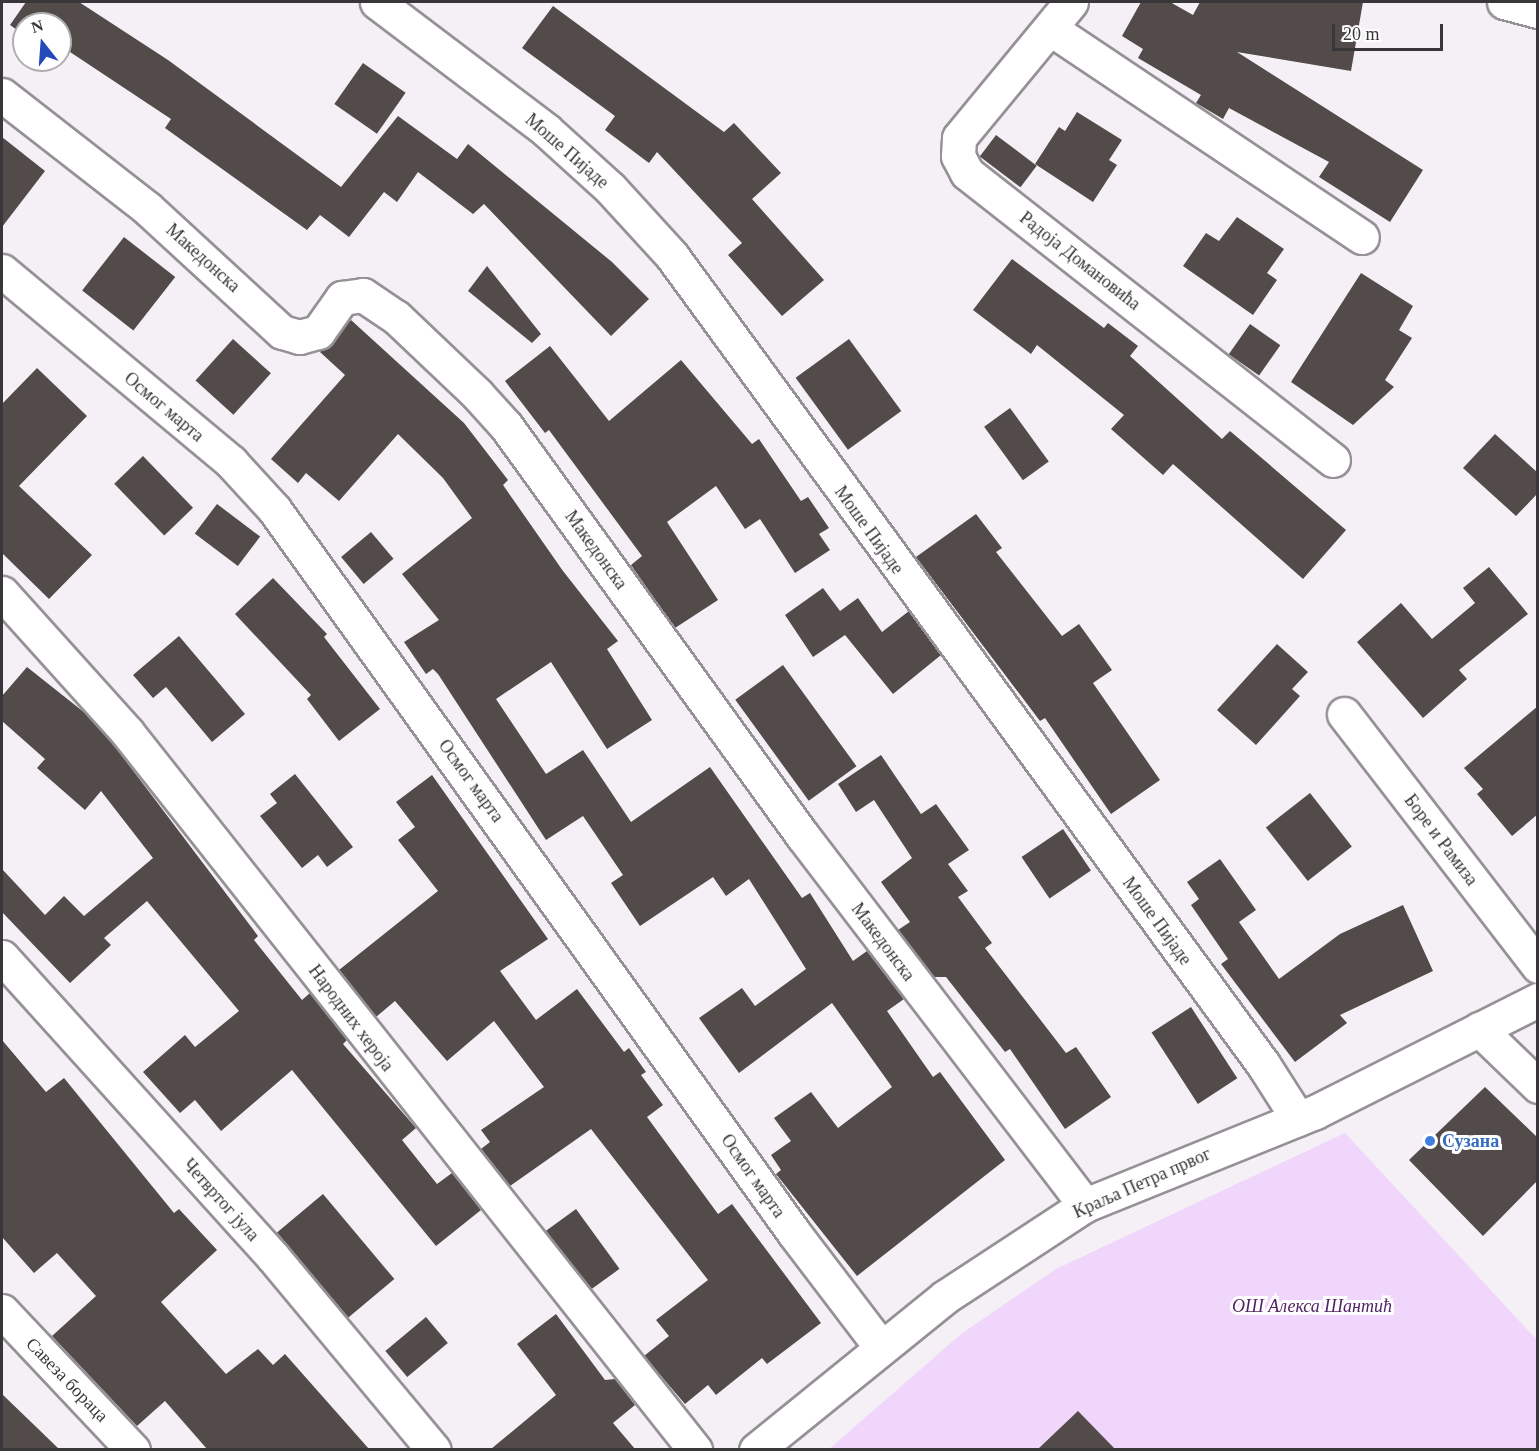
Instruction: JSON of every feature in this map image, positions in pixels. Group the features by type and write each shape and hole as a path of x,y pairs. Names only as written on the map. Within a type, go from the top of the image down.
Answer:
{"street":[{"name":"Моше Пијаде","path":"376,2 546,130 610,188 672,256 1263,1064 1298,1119"},
{"name":"Радоја Домановића","path":"1071,2 959,138 958,156 967,173 1334,460"},
{"path":"1503,2 1538,11"},
{"path":"1051,29 1362,237"},
{"name":"Македонска","path":"2,95 147,207 282,332 299,337 318,332 342,298 363,295 396,317 477,394 512,434 802,835 1085,1205"},
{"name":"Осмог марта","path":"2,271 231,462 274,509 794,1233 880,1346"},
{"name":"Народних хероја","path":"2,592 127,732 695,1449"},
{"name":"Боре и Рамиза","path":"1344,714 1538,966"},
{"name":"Четвртог јула","path":"2,957 273,1257 434,1449"},
{"name":"Краља Петра првог","path":"756,1449 880,1346 993,1262 1085,1205 1298,1119 1538,1000"},
{"path":"1479,1029 1538,1086"},
{"name":"Савеза бораца","path":"2,1311 133,1449"}],"green space":[{"name":"ОШ Алекса Шантић","path":"1345,1133 1537,1340 1537,1449 828,1450 961,1334 1056,1269"}],"building":[{"path":"26,2 79,2 168,60 341,187 398,116 457,159 468,144 612,262 649,299 611,336 484,204 473,214 418,172 397,202 384,192 349,237 320,215 307,230 165,128 171,119 72,53 72,12 19,12"},
{"path":"1141,2 1170,2 1193,15 1200,2 1363,2 1351,71 1237,52 1423,170 1390,222 1319,177 1329,162 1229,108 1223,119 1196,103 1201,95 1138,58 1143,49 1122,36"},
{"path":"553,6 724,132 734,123 781,173 752,199 824,280 782,316 728,255 742,243 657,152 649,163 605,130 615,116 522,48"},
{"path":"363,63 406,93 377,134 334,104"},
{"path":"1077,112 1122,140 1109,160 1117,165 1093,202 1035,164 1059,127 1065,131"},
{"path":"996,135 1037,166 1020,187 980,157"},
{"path":"2,137 45,171 2,227"},
{"path":"1237,217 1284,249 1267,273 1277,280 1253,315 1183,266 1206,233 1219,241"},
{"path":"124,237 175,277 133,331 82,291"},
{"path":"1012,259 1104,328 1108,323 1138,346 1130,356 1222,439 1230,431 1346,530 1303,579 1173,464 1163,475 1111,429 1124,415 1037,345 1031,354 973,310"},
{"path":"487,266 541,334 532,343 468,291"},
{"path":"1361,273 1413,306 1399,330 1412,338 1385,380 1394,387 1353,425 1291,382"},
{"path":"351,320 464,423 508,480 503,485 563,571 618,641 607,649 652,720 607,749 551,662 496,699 546,774 583,750 631,822 710,767 802,898 810,893 853,961 867,951 904,999 887,1011 933,1077 940,1072 1005,1160 857,1276 776,1174 781,1170 771,1155 791,1141 774,1118 811,1092 838,1128 892,1087 832,1003 739,1073 699,1018 742,988 755,1006 806,969 749,879 726,896 713,877 640,926 611,883 623,875 583,816 546,840 438,674 433,669 426,674 404,642 439,620 402,574 472,518 443,478 398,434 339,501 306,473 298,483 271,459 345,375 320,352"},
{"path":"1250,324 1280,345 1259,376 1229,354"},
{"path":"233,339 271,373 233,415 196,381"},
{"path":"849,339 901,411 848,450 796,378"},
{"path":"550,346 609,421 681,360 752,444 759,439 801,501 808,497 829,528 819,534 830,550 795,573 760,519 745,529 716,486 667,522 718,600 675,628 631,565 642,556 549,430 545,433 505,381"},
{"path":"37,368 87,416 19,486 92,555 49,599 2,553 2,404"},
{"path":"1010,408 1049,461 1023,480 984,427"},
{"path":"1495,434 1538,473 1538,493 1516,516 1463,468"},
{"path":"143,456 193,508 164,536 114,484"},
{"path":"217,504 260,536 238,566 195,534"},
{"path":"976,514 1002,548 996,552 1062,636 1079,624 1112,670 1093,683 1160,780 1111,814 1045,718 1040,721 916,557"},
{"path":"371,532 393,559 364,584 341,557"},
{"path":"1489,567 1528,614 1459,670 1467,679 1423,718 1357,642 1401,603 1432,639 1475,603 1463,588"},
{"path":"273,578 327,634 324,637 380,709 339,741 307,699 311,695 235,614"},
{"path":"823,588 840,611 858,598 882,632 909,611 941,655 893,694 845,635 813,657 785,615"},
{"path":"179,636 245,714 212,742 166,687 153,698 133,675"},
{"path":"1277,644 1308,672 1292,689 1300,696 1256,745 1217,710"},
{"path":"783,665 856,766 809,801 735,700"},
{"path":"27,667 85,713 113,744 258,936 254,940 302,1000 310,993 347,1040 343,1044 416,1128 402,1140 437,1184 452,1173 481,1210 436,1246 292,1070 221,1131 195,1100 180,1113 143,1072 185,1035 195,1047 239,1011 147,901 104,938 111,945 70,983 2,912 2,869 45,915 64,896 84,916 153,858 101,791 85,810 37,768 45,759 2,721 2,696"},
{"path":"1538,706 1538,814 1512,836 1477,794 1483,789 1464,768"},
{"path":"881,755 921,814 936,804 969,850 948,864 968,891 958,897 992,943 985,948 1066,1053 1076,1047 1111,1097 1065,1129 1010,1049 1005,1052 946,977 934,977 898,930 910,922 881,882 912,858 874,800 856,812 838,784"},
{"path":"295,774 353,847 327,867 318,855 302,868 260,816 277,803 270,794"},
{"path":"432,775 548,939 500,971 536,1020 577,989 624,1052 629,1048 646,1072 641,1075 663,1105 647,1117 718,1214 732,1204 821,1323 767,1364 762,1358 716,1395 708,1385 685,1404 644,1356 669,1336 656,1320 708,1280 591,1129 510,1186 481,1149 490,1142 481,1130 544,1087 494,1021 447,1061 395,1001 376,1017 339,970 438,891 398,840 415,827 396,802"},
{"path":"1310,793 1352,847 1308,881 1266,827"},
{"path":"1063,829 1091,870 1050,898 1022,857"},
{"path":"1220,859 1256,910 1239,922 1279,979 1340,934 1403,905 1433,971 1340,1015 1347,1023 1295,1062 1221,964 1228,959 1191,905 1199,899 1187,882"},
{"path":"1191,1007 1237,1078 1198,1104 1152,1033"},
{"path":"2,1040 46,1092 64,1078 174,1213 179,1209 217,1250 161,1302 226,1374 258,1349 273,1365 285,1354 369,1449 207,1449 165,1401 137,1426 52,1336 96,1296 57,1253 34,1273 2,1237"},
{"path":"1485,1087 1538,1138 1538,1180 1483,1236 1409,1160"},
{"path":"323,1194 394,1279 348,1318 277,1233"},
{"path":"576,1209 619,1269 590,1291 546,1231"},
{"path":"556,1314 605,1380 615,1379 635,1405 613,1423 635,1449 491,1449 556,1395 517,1344"},
{"path":"426,1317 448,1343 407,1377 385,1351"},
{"path":"2,1394 59,1449 2,1449"},
{"path":"1078,1411 1115,1449 1038,1449"}],"place":[{"name":"Сузана","path":"1430,1141"}]}
